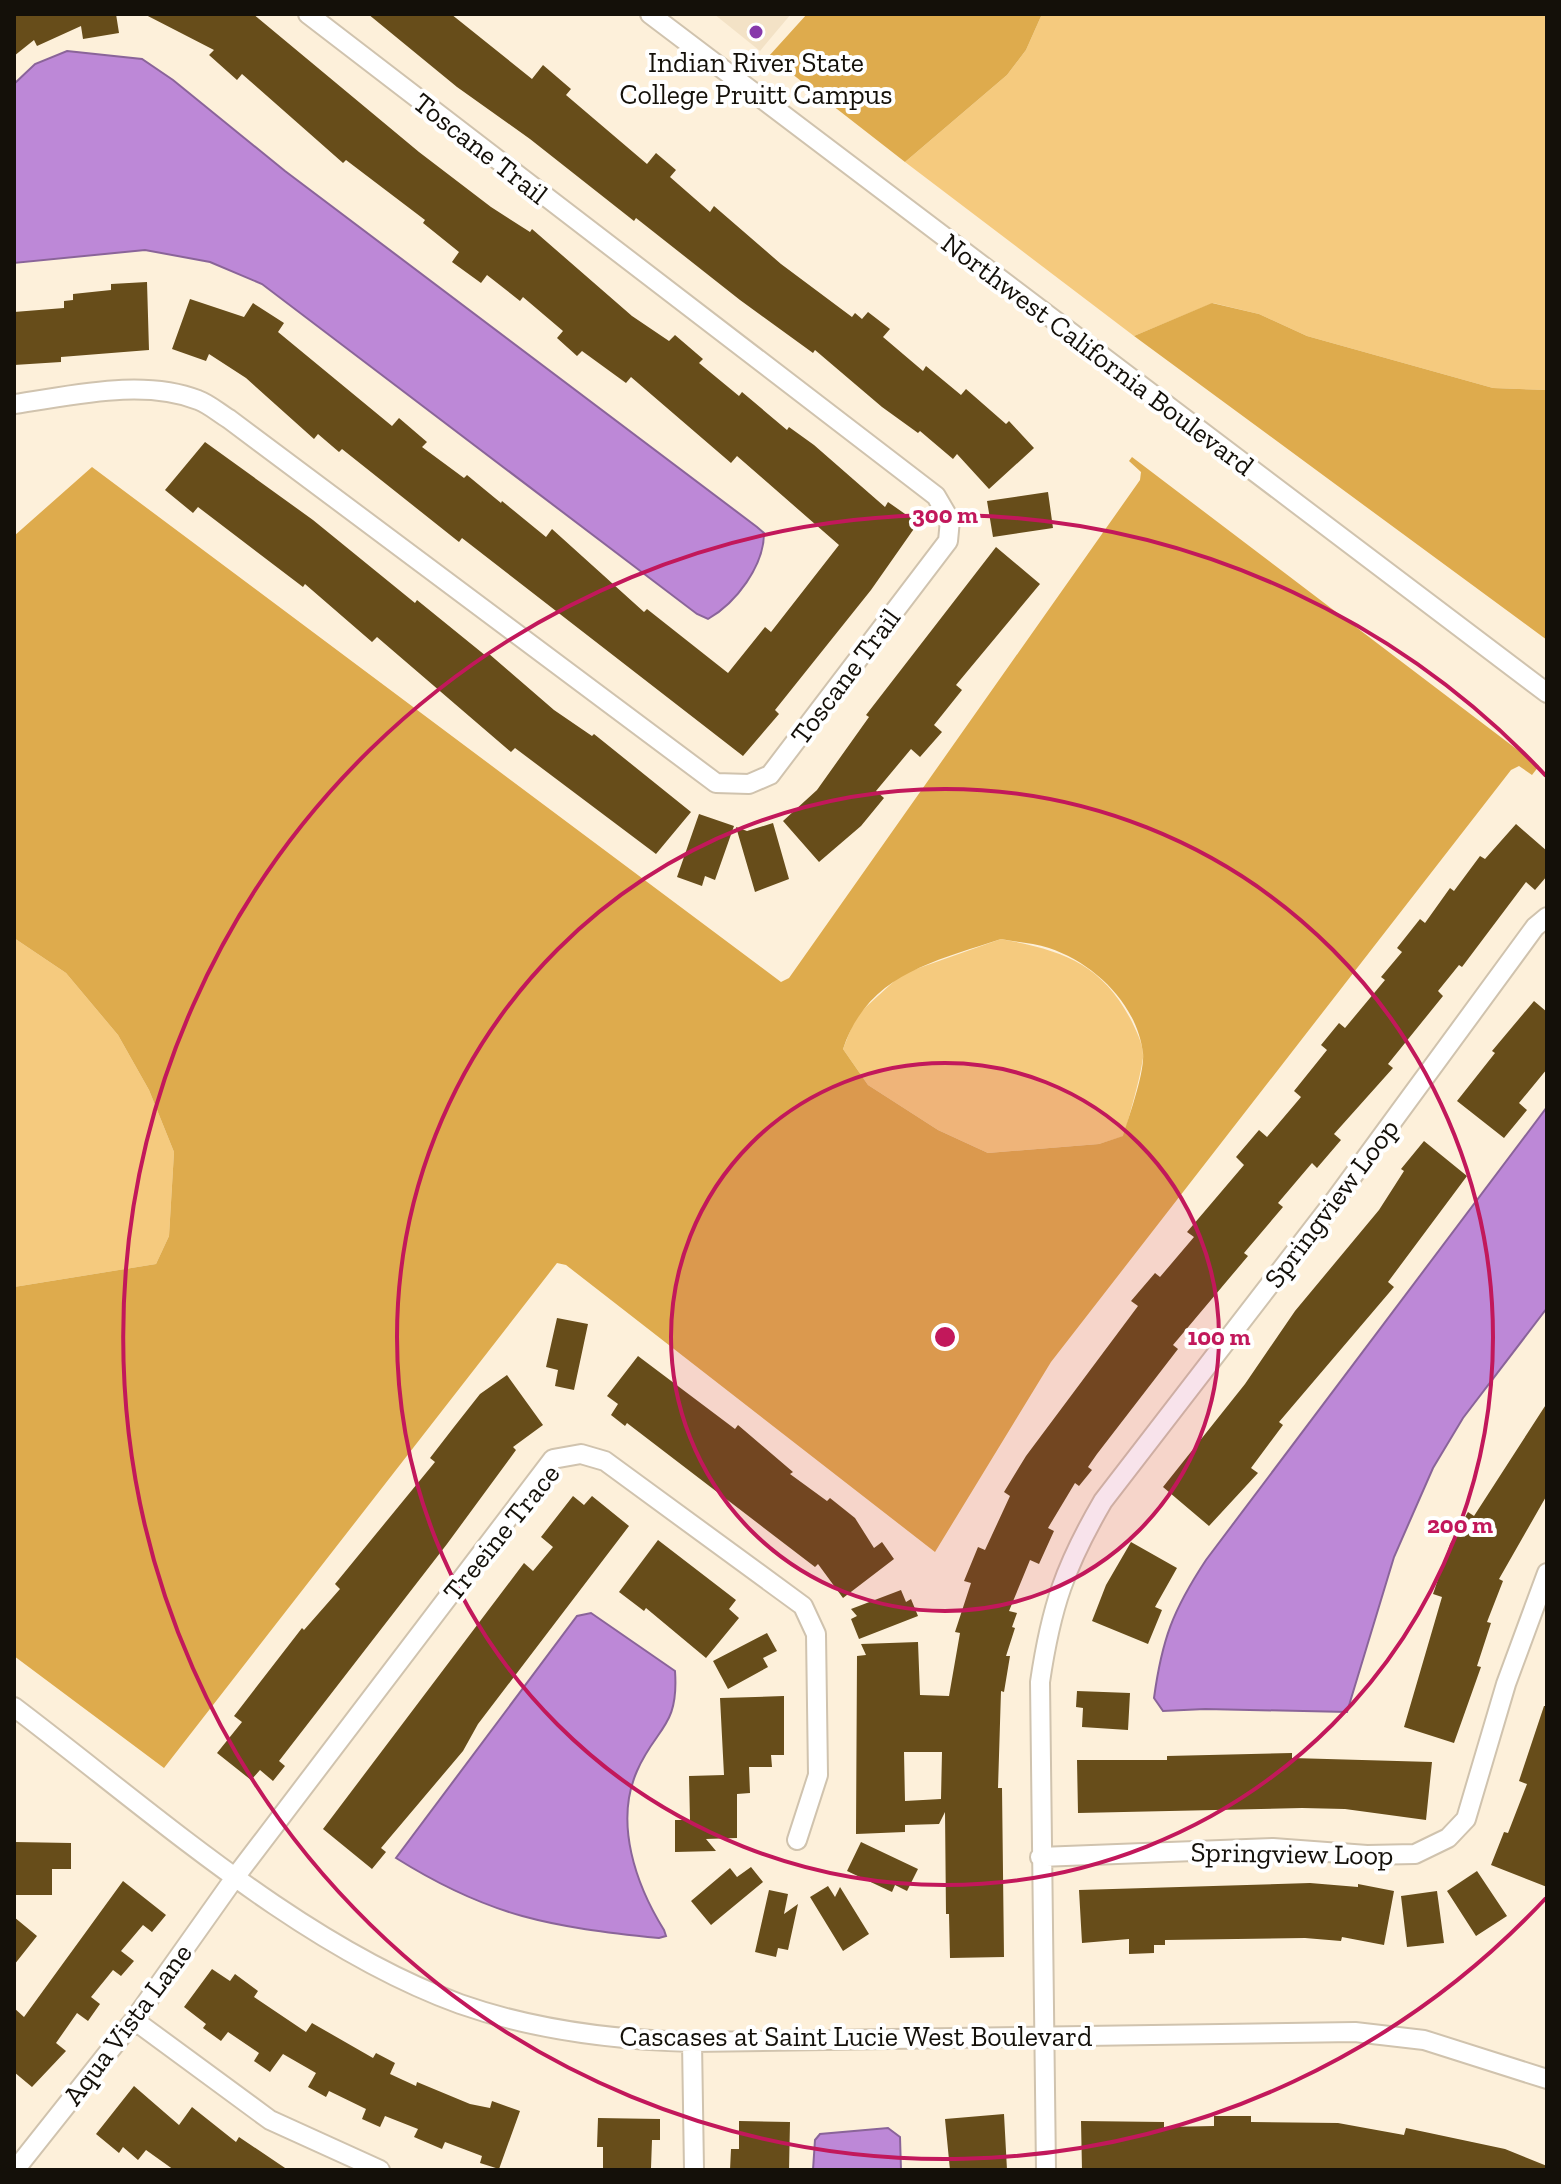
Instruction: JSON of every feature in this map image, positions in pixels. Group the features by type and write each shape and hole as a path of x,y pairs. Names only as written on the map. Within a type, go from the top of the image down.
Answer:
{"street":[{"name":"Toscane Trail","path":"14,404 132,390 170,393 199,400 242,428 716,783 749,784 770,775 948,541 950,520 936,496 308,14"},
{"name":"Northwest California Boulevard","path":"650,14 1547,693"},
{"name":"Springview Loop","path":"1046,2170 1040,1682 1049,1624 1072,1555 1103,1501 1335,1200 1535,927 1547,917"},
{"name":"Treeine Trace","path":"236,1876 553,1459 581,1454 605,1461 803,1606 816,1634 818,1775 797,1840"},
{"name":"Springview Loop","path":"1040,1857 1273,1848 1367,1855 1415,1854 1448,1838 1466,1819 1506,1684 1547,1573"},
{"name":"Cascases at Saint Lucie West Boulevard","path":"14,1707 236,1876 380,1969 461,2004 541,2026 631,2040 692,2042 1355,2032 1424,2040 1547,2079"},
{"name":"Aqua Vista Lane","path":"15,2170 134,2020 236,1876"},
{"path":"134,2020 270,2120 380,2170"},
{"path":"692,2042 694,2170"}],"shaded area":[{"name":"Indian River State College Pruitt Campus","path":"714,14 791,14 760,51"},
{"path":"807,14 1042,14 1026,50 1007,75 905,162 769,56"},
{"path":"1042,14 1547,14 1547,390 1493,388 1307,336 1259,314 1213,303 1134,336 905,162 1007,75 1026,50"},
{"path":"67,51 142,59 173,80 285,171 757,527 764,533 763,546 754,570 738,593 708,619 697,614 262,284 210,262 145,250 14,263 14,84 35,64"},
{"path":"1212,303 1259,314 1307,336 1493,388 1547,390 1547,640 1134,336"},
{"path":"1132,457 1539,766 1532,775 1519,766 1511,770 1051,1362 935,1552 566,1265 557,1263 164,1768 14,1656 14,1287 156,1264 169,1236 174,1152 149,1090 118,1035 66,973 14,938 14,536 92,467 781,982 789,978 1140,480 1141,472 1129,461","holes":["1001,939 1049,948 1082,964 1111,988 1132,1018 1139,1035 1143,1061 1123,1136 1099,1144 988,1153 938,1130 868,1085 843,1049 854,1024 886,987 928,964"]},
{"path":"14,938 66,973 118,1035 149,1090 174,1152 169,1236 156,1264 14,1287"},
{"path":"1001,939 1060,954 1092,971 1118,999 1130,1018 1141,1043 1143,1058 1124,1136 1099,1144 988,1153 938,1130 868,1085 843,1049 856,1016 902,974"},
{"path":"1547,1107 1547,1308 1463,1418 1433,1468 1394,1557 1347,1712 1163,1711 1154,1698 1161,1659 1177,1610 1206,1560"},
{"path":"591,1613 675,1671 670,1716 637,1771 630,1791 628,1811 631,1853 637,1874 666,1936 659,1938 586,1929 522,1916 462,1894 396,1858 577,1616"},
{"path":"888,2128 900,2137 901,2170 813,2170 815,2140 820,2134"}],"building":[{"path":"14,14 116,14 119,33 83,39 81,26 37,46 34,40 14,56"},
{"path":"144,14 253,14 419,152 491,207 530,232 532,229 632,316 669,341 675,335 703,359 699,363 739,396 742,392 787,430 789,427 814,445 885,507 888,502 918,523 871,590 775,710 779,714 743,756 462,538 459,542 342,449 339,452 318,434 314,439 246,378 209,354 206,361 172,349 190,299 244,317 253,303 284,323 278,332 392,426 399,418 427,442 422,447 464,478 467,475 546,537 552,529 644,612 647,609 728,673 765,627 771,632 839,545 737,456 731,463 631,377 626,383 582,351 577,356 557,338 563,331 523,297 520,301 487,275 481,283 452,262 459,252 423,223 425,220 346,160 343,163 242,74 237,80 209,55 214,50"},
{"path":"368,14 451,14 532,79 543,65 571,89 566,95 647,164 656,153 676,170 670,177 710,212 714,206 781,264 852,317 855,313 862,319 868,312 890,329 883,337 923,371 926,366 961,395 966,389 1006,424 1009,421 1034,448 989,489 957,454 953,459 920,431 918,433 882,407 815,350 813,353 740,300 636,218 634,221 530,139 457,87"},
{"path":"147,282 149,350 61,357 61,362 14,365 14,312 64,308 64,301 73,300 73,294 111,290 111,284"},
{"path":"205,442 313,520 486,656 488,653 554,710 592,736 594,734 691,812 656,854 515,748 511,752 377,637 372,642 305,584 303,587 198,507 193,513 165,490"},
{"path":"1048,492 1053,528 993,537 987,501"},
{"path":"996,547 1040,584 956,685 962,690 934,725 942,732 920,757 911,749 876,791 884,798 861,826 819,862 783,821 817,790 869,717 866,715"},
{"path":"699,814 734,826 715,880 705,876 702,886 677,877"},
{"path":"773,823 789,879 755,892 736,827 747,831"},
{"path":"1516,824 1547,851 1547,876 1535,890 1526,882 1462,967 1459,965 1438,991 1443,996 1388,1064 1393,1068 1334,1134 1341,1140 1317,1168 1312,1163 1278,1203 1283,1207 1244,1253 1248,1256 1173,1345 1178,1349 1097,1454 1088,1467 1092,1470 1079,1486 1075,1483 1048,1528 1054,1531 1039,1564 1030,1560 1009,1611 1017,1613 1006,1656 1010,1656 1004,1692 1001,1691 998,1788 1002,1788 1004,1957 950,1958 949,1914 946,1914 945,1812 939,1824 905,1825 905,1832 856,1834 857,1656 866,1655 861,1644 918,1642 920,1695 949,1696 960,1633 955,1632 971,1583 964,1581 978,1547 985,1550 1010,1496 1004,1492 1026,1456 1138,1306 1131,1301 1155,1273 1160,1277 1194,1237 1187,1232 1244,1165 1236,1157 1259,1130 1267,1137 1301,1097 1294,1091 1327,1050 1321,1045 1339,1023 1345,1028 1385,980 1381,977 1402,952 1397,948 1420,919 1425,923 1450,888 1454,891 1480,856 1485,859","holes":["904,1752 942,1752 941,1799 905,1801"]},
{"path":"1534,1001 1547,1012 1547,1069 1519,1103 1527,1110 1504,1138 1457,1101 1495,1053 1492,1051"},
{"path":"1424,1141 1467,1176 1388,1282 1394,1287 1279,1422 1283,1425 1251,1468 1258,1473 1209,1526 1163,1487 1245,1384 1295,1311 1379,1210 1404,1171 1401,1169"},
{"path":"557,1318 588,1324 574,1390 555,1386 558,1370 546,1367"},
{"path":"638,1356 735,1429 738,1425 793,1472 790,1474 827,1501 830,1498 855,1518 874,1548 882,1542 894,1559 843,1598 818,1564 815,1567 627,1423 625,1426 611,1415 618,1404 607,1396"},
{"path":"507,1375 543,1425 513,1447 516,1450 447,1544 279,1761 285,1766 273,1781 260,1770 251,1780 217,1753 242,1722 234,1716 302,1628 304,1630 340,1589 335,1584 435,1462 430,1458 480,1394"},
{"path":"1547,1403 1547,1495 1499,1579 1503,1581 1487,1622 1491,1623 1477,1666 1481,1667 1454,1743 1404,1727 1442,1597 1433,1594 1450,1544 1468,1512 1474,1516"},
{"path":"573,1496 584,1505 592,1496 629,1526 478,1724 463,1751 381,1848 386,1852 372,1869 323,1829 524,1563 533,1571 553,1547 541,1537"},
{"path":"658,1540 736,1600 729,1609 739,1618 706,1658 646,1608 644,1611 619,1592"},
{"path":"1131,1542 1177,1568 1155,1607 1162,1610 1148,1644 1092,1621 1106,1585"},
{"path":"901,1590 906,1602 911,1599 918,1616 859,1639 851,1619 857,1616 851,1609"},
{"path":"767,1633 777,1651 763,1658 768,1667 728,1689 713,1661"},
{"path":"1077,1691 1130,1693 1128,1730 1082,1727 1083,1708 1076,1707"},
{"path":"784,1696 784,1755 771,1755 772,1767 749,1767 750,1793 737,1794 737,1838 706,1839 716,1851 675,1852 675,1820 690,1820 689,1776 724,1775 720,1698"},
{"path":"1544,1706 1547,1706 1547,1887 1491,1865 1504,1832 1508,1833 1527,1784 1519,1781"},
{"path":"1292,1753 1292,1758 1432,1762 1426,1820 1345,1809 1302,1808 1078,1813 1077,1760 1167,1760 1167,1756"},
{"path":"14,1842 71,1843 71,1869 52,1869 52,1895 14,1895"},
{"path":"861,1842 918,1869 907,1891 895,1885 892,1892 847,1871"},
{"path":"751,1867 763,1882 711,1925 691,1901 730,1868 737,1877"},
{"path":"1477,1871 1507,1916 1476,1936 1447,1891"},
{"path":"123,1881 166,1915 152,1932 143,1925 121,1951 134,1961 121,1976 113,1970 91,1997 100,2004 88,2021 77,2013 56,2043 66,2051 32,2087 14,2072 14,2008 24,2017"},
{"path":"1310,1883 1358,1887 1358,1884 1394,1891 1384,1945 1342,1937 1341,1941 1305,1938 1165,1940 1165,1945 1154,1945 1154,1953 1129,1954 1129,1939 1082,1943 1079,1890"},
{"path":"828,1886 835,1897 840,1887 869,1934 843,1951 810,1897"},
{"path":"769,1890 788,1894 784,1914 798,1904 788,1950 778,1948 776,1957 755,1952"},
{"path":"1437,1891 1444,1943 1407,1947 1401,1896"},
{"path":"14,1917 37,1936 14,1965"},
{"path":"212,1969 230,1981 235,1974 258,1991 254,1997 306,2032 312,2023 373,2058 376,2053 395,2063 390,2074 416,2086 417,2082 470,2104 490,2108 492,2101 520,2111 499,2169 480,2163 482,2156 445,2142 442,2149 414,2137 418,2129 385,2116 380,2127 362,2119 366,2109 329,2091 326,2097 308,2087 316,2073 283,2054 270,2072 254,2061 259,2053 228,2032 221,2041 203,2028 206,2024 184,2007"},
{"path":"134,2086 179,2125 192,2107 236,2142 239,2137 288,2170 174,2170 146,2150 138,2160 123,2147 119,2153 96,2134"},
{"path":"1004,2114 1007,2170 950,2170 945,2119"},
{"path":"1214,2116 1251,2116 1251,2122 1338,2123 1404,2135 1406,2128 1505,2149 1547,2166 1547,2170 1082,2170 1081,2121 1164,2122 1164,2127 1214,2126"},
{"path":"598,2118 660,2119 660,2140 652,2140 651,2168 603,2168 603,2147 597,2147"},
{"path":"739,2121 790,2122 789,2170 730,2170 731,2149 739,2149"}],"place":[{"name":"Indian River State College Pruitt Campus","path":"756,32"}]}
